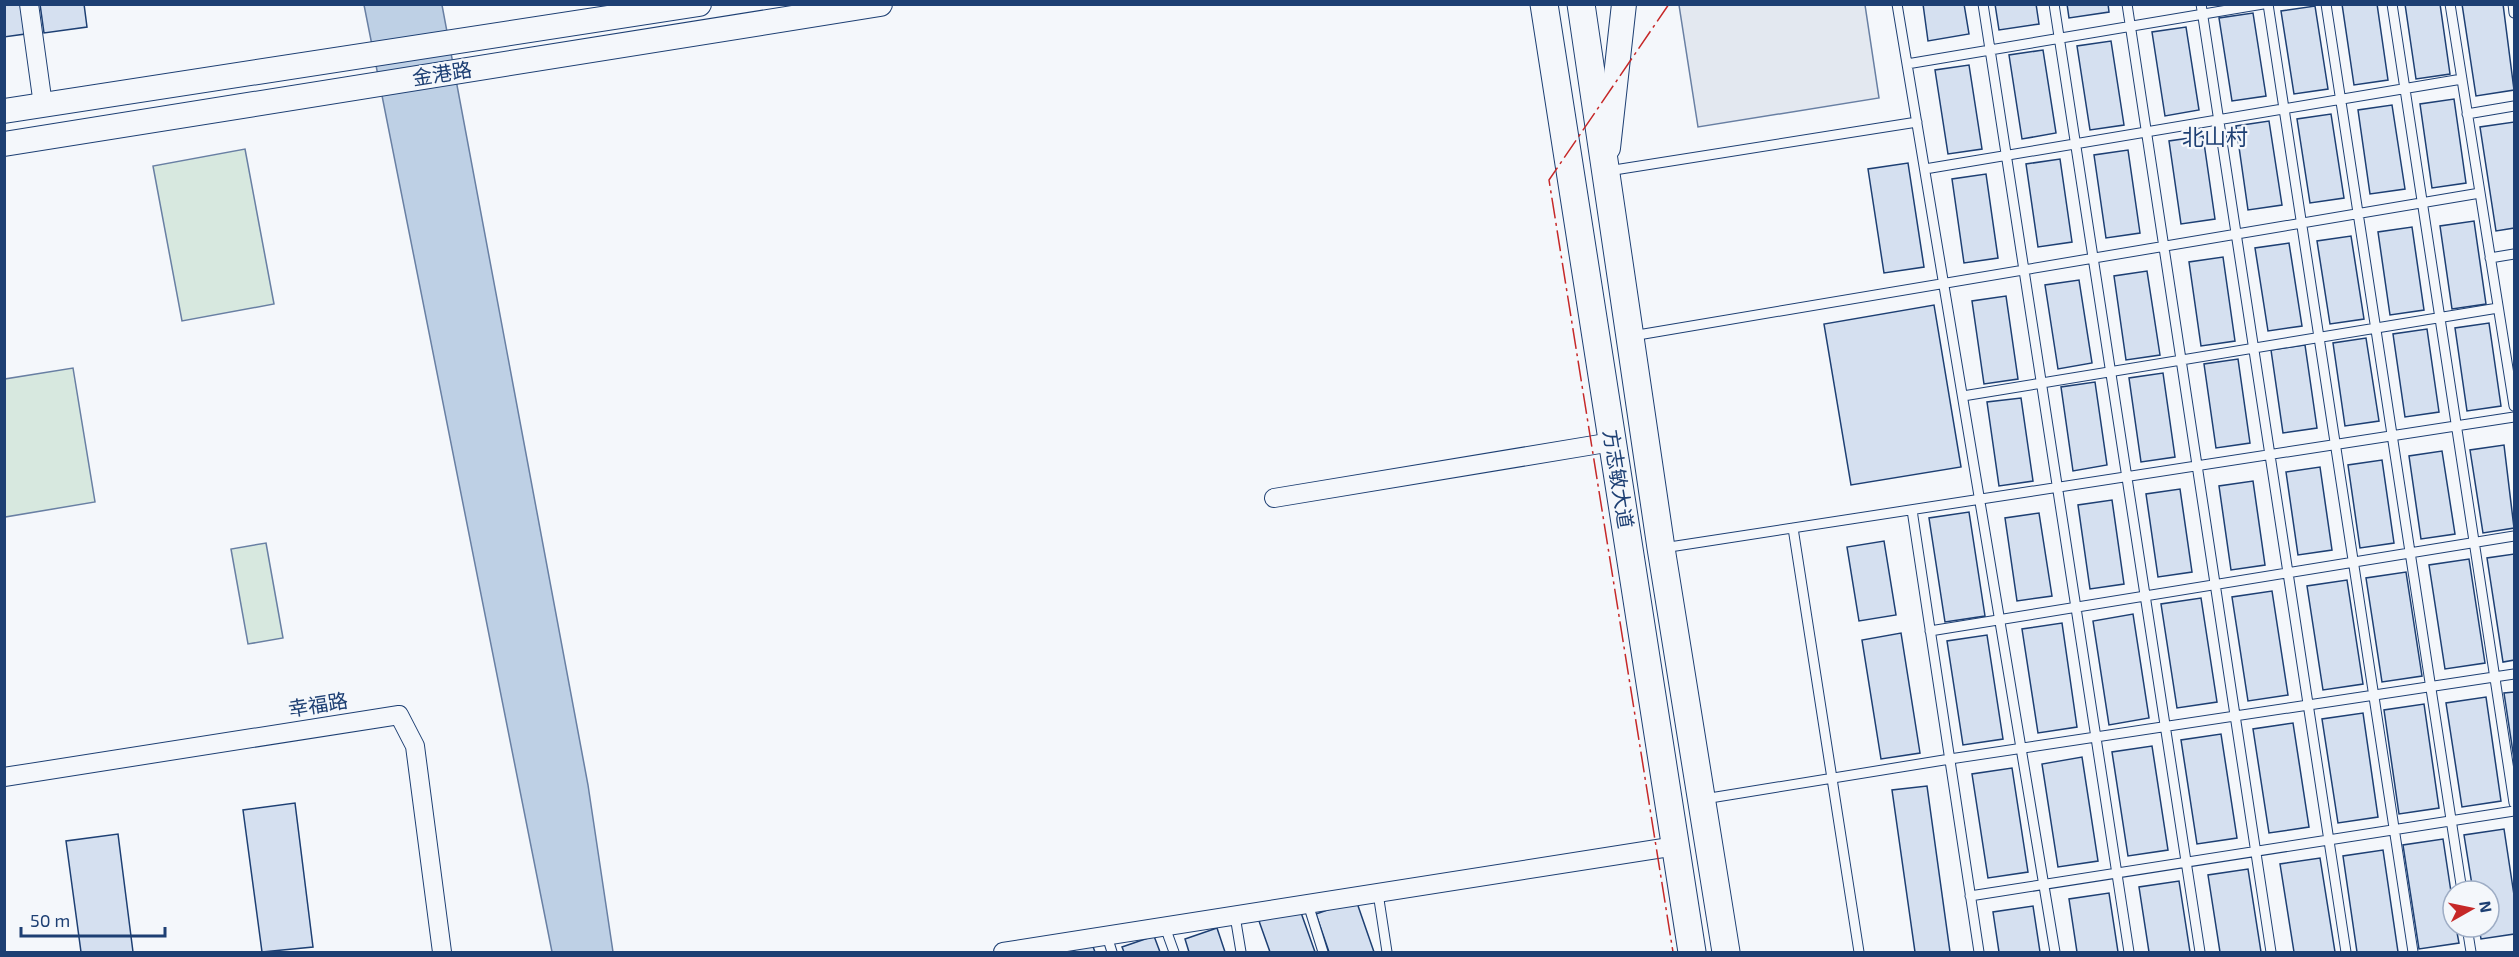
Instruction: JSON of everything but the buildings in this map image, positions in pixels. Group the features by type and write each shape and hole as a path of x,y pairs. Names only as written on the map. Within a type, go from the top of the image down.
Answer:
{"main road":[{"name":"金港路","path":"4,111 699,4"},
{"name":"金港路","path":"4,144 880,4"},
{"path":"1533,4 1550,48"},
{"name":"方志敏大道","path":"1544,4 1692,952"},
{"name":"方志敏大道","path":"1581,4 1661,548 1726,952"},
{"path":"1605,172 1624,4"}],"street":[{"path":"29,4 43,105"},
{"path":"1274,498 1612,442"},
{"name":"幸福路","path":"4,777 399,715 415,746 442,952"},
{"path":"1003,952 1110,944 1165,927 1676,846"}],"lane":[{"path":"1897,4 2055,952"},
{"path":"1983,4 2129,952"},
{"path":"2054,4 2200,952"},
{"path":"2127,4 2271,952"},
{"path":"1907,64 2130,27 2202,10 2263,4"},
{"path":"2268,4 2413,952"},
{"path":"2326,4 2460,879"},
{"path":"2392,4 2514,803"},
{"path":"2450,4 2514,406"},
{"path":"2513,4 2514,13"},
{"path":"2202,10 2346,952"},
{"path":"1925,169 2462,79"},
{"path":"2467,114 2514,106"},
{"path":"1605,172 1917,122"},
{"path":"1629,336 2237,236 2480,193"},
{"path":"2490,258 2514,254"},
{"path":"1963,396 2498,308"},
{"path":"1661,548 2514,417"},
{"path":"1912,510 1979,952"},
{"path":"1793,528 1860,952"},
{"path":"1930,631 2514,536"},
{"path":"1702,800 1950,759 2514,674"},
{"path":"1970,896 2514,811"},
{"path":"1378,893 1388,952"},
{"path":"1308,904 1323,952"},
{"path":"1235,916 1241,952"},
{"path":"1165,927 1174,952"}],"shaded area":[{"path":"1679,5 1865,5 1879,98 1698,127"},
{"path":"245,149 274,304 182,321 153,166"},
{"path":"73,368 95,502 5,517 5,379"},
{"path":"266,543 283,638 248,644 231,549"}],"water":[{"path":"364,5 442,5 588,785 613,952 552,952"}],"power":[{"path":"1669,4 1549,180 1673,952"}],"district":[{"name":"北山村","path":"2215,137"}]}
